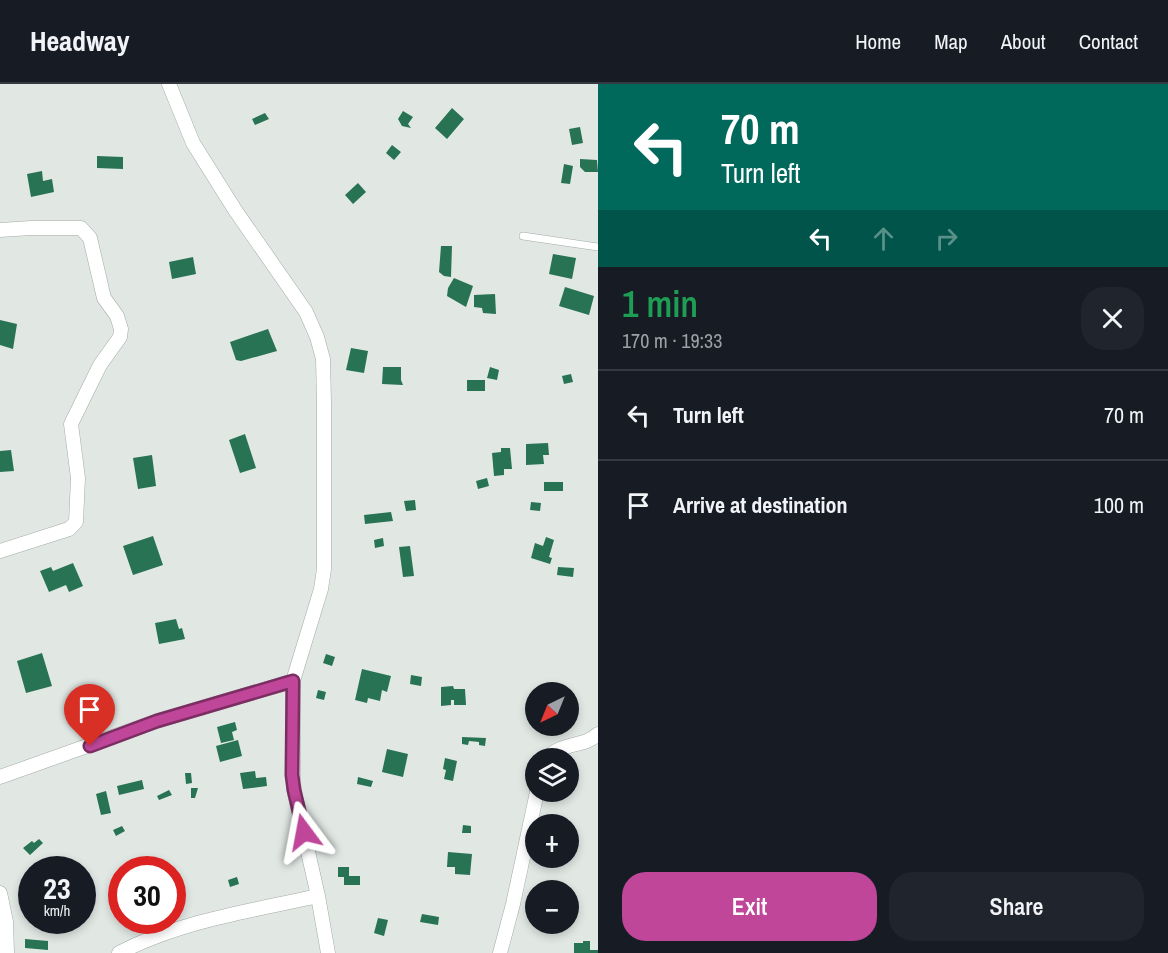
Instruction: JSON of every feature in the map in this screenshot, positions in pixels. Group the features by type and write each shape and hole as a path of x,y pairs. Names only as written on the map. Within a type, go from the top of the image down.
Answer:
{"street":[{"path":"169,84 193,143 235,210 306,312 317,337 323,359 324,569 321,589 293,681 294,790 318,896 328,953"},
{"path":"0,230 81,228 87,232 104,298 117,316 121,328 120,337 100,365 71,424 78,478 75,522 69,529 0,551"},
{"path":"0,777 157,721 293,681"},
{"path":"561,748 592,739 598,734"},
{"path":"500,953 535,802"},
{"path":"0,893 6,922 7,953"},
{"path":"119,953 159,934 318,896"}],"lane":[{"path":"523,236 598,246"}],"building":[{"path":"452,108 464,119 447,139 435,128"},
{"path":"403,111 413,117 408,124 411,128 402,126 398,119"},
{"path":"265,113 269,119 255,125 252,119"},
{"path":"580,127 583,143 572,145 569,129"},
{"path":"392,145 401,152 394,160 386,153"},
{"path":"97,156 123,157 123,169 97,168"},
{"path":"580,159 597,160 598,172 585,172 580,167"},
{"path":"564,164 573,166 570,184 561,183"},
{"path":"42,171 43,181 52,179 54,192 31,197 27,174"},
{"path":"358,183 366,192 353,204 345,195"},
{"path":"441,246 452,246 451,277 439,272"},
{"path":"553,254 576,258 572,279 549,274"},
{"path":"193,257 196,274 172,279 169,262"},
{"path":"454,278 473,286 466,307 447,296 448,288"},
{"path":"565,287 594,296 589,315 559,306"},
{"path":"495,294 496,314 483,313 482,308 474,307 474,295"},
{"path":"0,320 17,324 13,349 0,345"},
{"path":"268,329 277,351 241,361 236,360 230,342"},
{"path":"351,348 368,351 364,373 346,370"},
{"path":"383,367 401,367 403,385 382,384"},
{"path":"490,367 499,370 497,380 487,378"},
{"path":"571,374 573,382 564,384 562,376"},
{"path":"467,380 485,380 485,391 467,391"},
{"path":"245,434 256,468 240,473 229,440"},
{"path":"548,443 549,455 543,455 544,464 526,465 526,444"},
{"path":"501,448 510,448 512,469 504,469 504,475 494,476 492,453 501,452"},
{"path":"11,450 14,471 0,472 0,451"},
{"path":"152,455 156,486 138,489 133,458"},
{"path":"487,478 489,486 478,489 476,481"},
{"path":"544,482 563,482 563,491 544,491"},
{"path":"415,500 416,510 406,511 404,501"},
{"path":"531,502 541,503 540,511 530,510"},
{"path":"391,512 393,521 365,524 364,515"},
{"path":"153,536 163,565 133,575 123,546"},
{"path":"546,537 554,540 549,557 552,558 550,564 531,558 535,543 543,546"},
{"path":"383,538 384,546 375,548 374,540"},
{"path":"410,546 414,576 403,577 399,547"},
{"path":"73,563 83,586 69,592 66,585 49,592 40,571 51,567 53,571"},
{"path":"558,567 574,568 573,577 557,575"},
{"path":"176,619 185,639 159,644 155,623"},
{"path":"42,653 52,686 26,693 17,661"},
{"path":"326,654 335,657 332,666 323,663"},
{"path":"362,669 391,676 387,692 382,690 380,701 368,698 367,703 355,700"},
{"path":"411,675 422,677 421,686 410,684"},
{"path":"453,686 454,689 465,689 466,705 454,705 454,700 451,700 451,705 441,706 441,687"},
{"path":"318,690 326,692 324,700 316,698"},
{"path":"235,722 237,730 232,732 234,740 221,743 217,727"},
{"path":"462,737 486,738 485,746 479,745 479,742 469,741 468,745 462,744"},
{"path":"238,740 242,756 220,762 216,746"},
{"path":"387,749 408,754 403,777 382,772"},
{"path":"445,758 457,761 453,781 444,779"},
{"path":"255,771 256,778 266,777 267,786 243,789 240,773"},
{"path":"185,773 191,773 192,783 186,784"},
{"path":"358,777 373,781 371,787 357,784"},
{"path":"142,780 144,789 119,795 117,786"},
{"path":"191,788 198,788 195,798 191,798"},
{"path":"169,790 172,795 159,800 157,796"},
{"path":"106,791 111,813 101,815 96,794"},
{"path":"463,825 471,826 471,833 462,833"},
{"path":"122,826 125,831 116,836 113,830"},
{"path":"39,839 43,843 30,855 23,848 32,841 34,843"},
{"path":"448,852 472,854 470,875 455,874 455,867 447,867"},
{"path":"338,867 349,867 349,876 360,876 360,885 344,885 344,877 338,877"},
{"path":"237,877 239,884 230,887 228,880"},
{"path":"422,914 439,917 438,925 420,922"},
{"path":"378,918 388,920 384,936 374,933"},
{"path":"25,939 48,941 48,950 25,948"},
{"path":"583,941 590,941 590,950 598,950 598,953 574,953 574,943 583,943"}],"route":[{"path":"90,746 157,721 293,681 292,775 304,832"}]}
